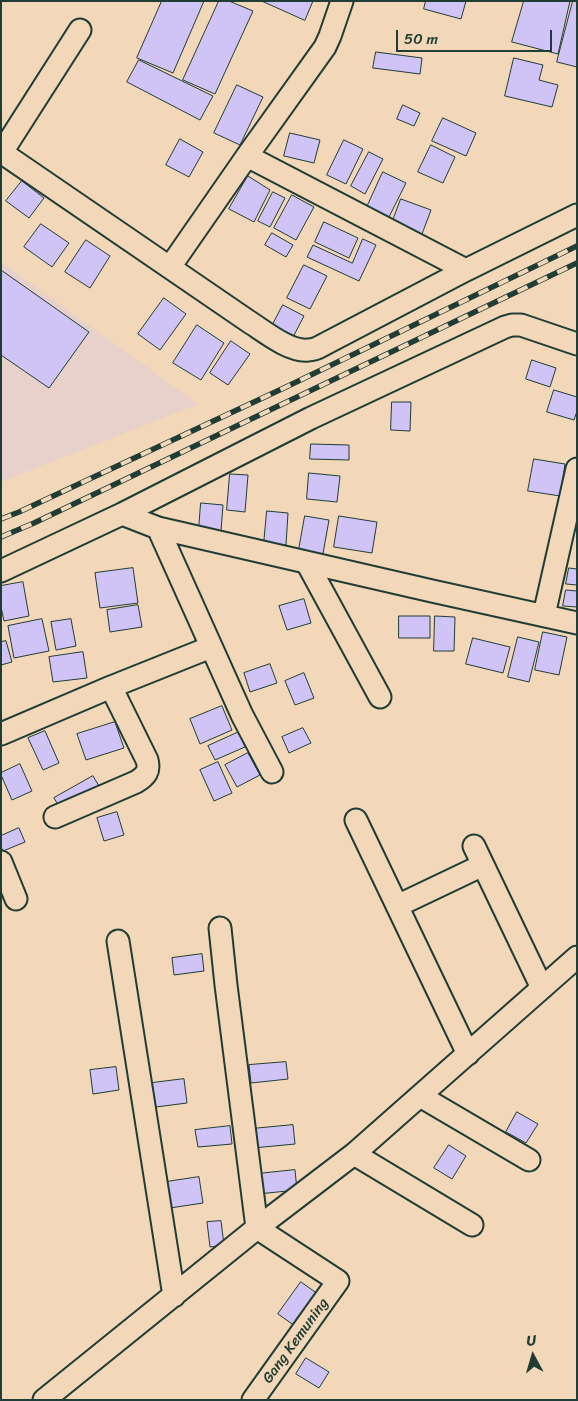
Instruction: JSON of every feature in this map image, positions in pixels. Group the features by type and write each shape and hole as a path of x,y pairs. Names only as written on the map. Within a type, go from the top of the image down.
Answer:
{"street":[{"path":"170,267 325,47 342,1"},
{"path":"80,30 2,152 248,321 298,350 307,351 323,346 466,270 577,215"},
{"path":"247,156 466,270"},
{"path":"1,571 122,514 311,418 512,324 521,325 577,344"},
{"path":"544,615 575,482"},
{"path":"122,514 158,528 307,563 577,622"},
{"path":"158,528 242,715 272,772"},
{"path":"307,563 380,697"},
{"path":"1,734 211,647"},
{"path":"55,818 136,782 147,774 148,760 112,687"},
{"path":"356,820 468,1054"},
{"path":"397,906 479,856 542,988"},
{"path":"1,862 16,900"},
{"path":"220,928 257,1228"},
{"path":"118,941 174,1296"},
{"path":"44,1400 257,1228 354,1154 577,957"},
{"path":"420,1096 529,1160"},
{"path":"354,1154 472,1225"},
{"name":"Gang Kemuning","path":"253,1400 338,1281 257,1228"}],"shaded area":[{"path":"1,262 198,404 1,482"}],"building":[{"path":"162,1 204,1 173,73 137,58"},
{"path":"219,1 229,1 253,11 215,94 183,80"},
{"path":"262,1 313,1 305,20"},
{"path":"426,1 466,1 461,19 424,9"},
{"path":"524,1 570,1 558,54 512,42"},
{"path":"573,1 577,1 577,67 557,62"},
{"path":"376,52 422,58 420,74 373,68"},
{"path":"514,58 543,65 539,80 558,85 552,107 505,96"},
{"path":"139,60 213,96 200,120 127,82"},
{"path":"237,85 263,97 240,145 214,133"},
{"path":"403,105 420,113 414,126 397,119"},
{"path":"443,118 476,133 466,156 432,141"},
{"path":"290,133 320,140 314,163 284,156"},
{"path":"180,139 203,152 189,177 166,165"},
{"path":"344,140 363,149 346,184 327,175"},
{"path":"431,145 455,157 443,183 418,172"},
{"path":"369,152 383,159 365,194 351,186"},
{"path":"383,172 406,183 389,217 367,207"},
{"path":"248,176 270,190 254,222 229,209"},
{"path":"22,181 44,198 29,218 6,201"},
{"path":"273,192 285,198 270,227 258,221"},
{"path":"292,195 314,207 296,240 274,228"},
{"path":"401,199 431,210 422,234 392,223"},
{"path":"324,222 358,238 349,258 315,242"},
{"path":"41,224 69,243 52,267 24,247"},
{"path":"272,233 293,245 286,257 265,245"},
{"path":"363,239 376,245 359,281 307,257 313,245 352,263"},
{"path":"86,240 110,256 90,288 65,272"},
{"path":"304,265 327,276 310,309 287,298"},
{"path":"1,270 89,332 49,388 1,355"},
{"path":"164,298 186,314 160,350 138,334"},
{"path":"283,305 304,316 292,339 271,328"},
{"path":"197,325 224,343 201,380 173,363"},
{"path":"231,341 250,354 228,385 210,373"},
{"path":"532,360 556,368 550,387 526,379"},
{"path":"554,390 577,397 577,411 574,420 547,412"},
{"path":"392,402 411,402 410,431 391,430"},
{"path":"311,444 349,445 349,460 310,459"},
{"path":"534,459 565,464 560,496 528,491"},
{"path":"309,473 340,476 337,502 307,499"},
{"path":"230,474 248,475 245,512 227,510"},
{"path":"201,503 223,505 221,531 199,529"},
{"path":"267,511 288,513 286,545 264,544"},
{"path":"305,516 329,520 322,559 298,555"},
{"path":"339,516 377,522 372,553 334,547"},
{"path":"133,568 138,603 100,608 95,573"},
{"path":"569,568 577,569 577,585 566,584"},
{"path":"23,582 29,616 4,621 1,607 1,586"},
{"path":"566,590 577,591 577,607 563,606"},
{"path":"304,599 311,623 287,630 279,606"},
{"path":"138,605 142,627 110,632 107,610"},
{"path":"399,616 430,616 430,638 399,638"},
{"path":"435,616 455,617 454,651 434,651"},
{"path":"42,619 49,651 14,658 8,626"},
{"path":"71,619 76,646 56,650 51,622"},
{"path":"543,632 567,637 559,675 535,670"},
{"path":"518,637 539,642 529,682 508,677"},
{"path":"473,638 510,647 503,673 466,664"},
{"path":"6,641 12,662 1,665 1,642"},
{"path":"83,652 87,678 53,682 49,657"},
{"path":"270,664 277,683 250,692 244,673"},
{"path":"304,673 314,698 295,705 285,681"},
{"path":"222,706 232,730 200,744 190,719"},
{"path":"115,722 124,748 86,760 77,734"},
{"path":"303,728 311,743 289,753 282,737"},
{"path":"45,731 59,763 43,770 28,738"},
{"path":"239,732 245,747 215,760 208,746"},
{"path":"248,753 260,775 237,787 225,765"},
{"path":"218,762 232,793 214,801 200,770"},
{"path":"20,764 32,791 12,800 1,773"},
{"path":"93,776 102,791 63,813 54,798"},
{"path":"117,812 124,835 104,841 97,818"},
{"path":"19,828 25,842 3,851 1,836"},
{"path":"202,954 204,971 174,975 172,958"},
{"path":"286,1062 288,1079 251,1083 249,1065"},
{"path":"116,1067 119,1090 93,1094 90,1070"},
{"path":"184,1079 187,1103 156,1107 152,1083"},
{"path":"517,1112 538,1124 526,1143 506,1132"},
{"path":"293,1125 295,1144 253,1148 251,1129"},
{"path":"230,1126 232,1144 198,1147 195,1130"},
{"path":"449,1145 466,1156 452,1179 434,1168"},
{"path":"295,1170 297,1190 258,1194 257,1174"},
{"path":"199,1177 203,1203 170,1208 166,1182"},
{"path":"221,1221 224,1245 210,1247 207,1222"},
{"path":"301,1282 318,1294 295,1326 278,1314"},
{"path":"306,1358 329,1372 319,1388 296,1374"}],"railway":[{"path":"1,519 286,387 577,246"},
{"path":"1,537 34,523 577,263"}]}
